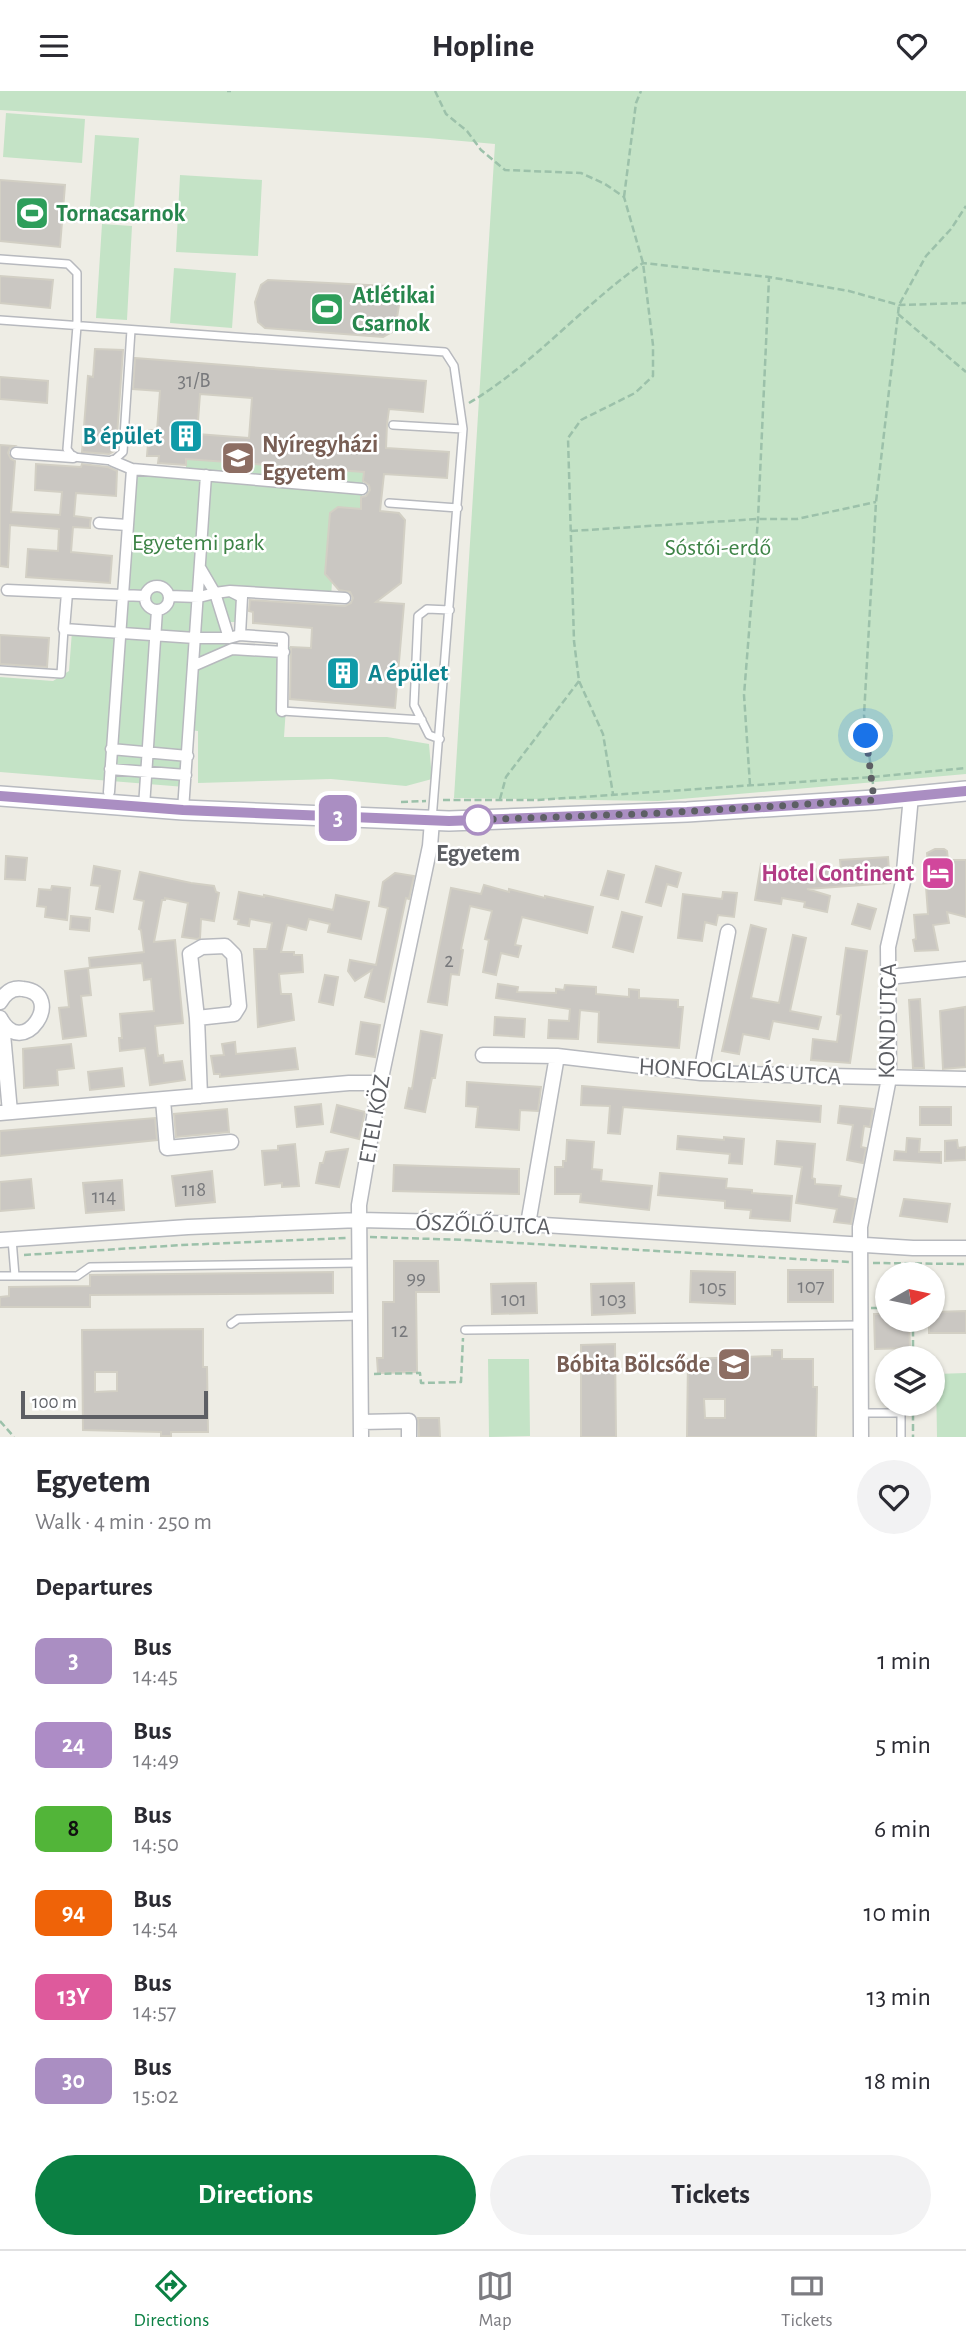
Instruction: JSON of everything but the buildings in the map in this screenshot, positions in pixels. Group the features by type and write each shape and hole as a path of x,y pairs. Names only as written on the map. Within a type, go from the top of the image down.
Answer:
{"main road":[{"path":"0,796 183,810 432,821 582,817 874,800 966,791"}],"street":[{"path":"16,453 73,457"},
{"path":"113,461 132,469 362,489"},
{"path":"109,792 132,469"},
{"path":"183,810 206,475"},
{"path":"99,523 127,526"},
{"path":"201,569 234,636"},
{"path":"159,586 166,589 169,596 165,607 158,610 150,607 145,596 151,587 159,586"},
{"path":"7,590 145,596"},
{"path":"230,591 242,597 234,649"},
{"path":"169,596 199,597 230,591 345,598"},
{"path":"67,593 64,629 195,638 284,638 282,711"},
{"path":"144,807 158,610"},
{"path":"193,666 234,649 284,652"},
{"path":"111,748 188,755"},
{"path":"110,769 186,775"},
{"name":"KOND UTCA","path":"861,1437 860,1227 888,1078 888,947 903,882 911,796"},
{"name":"ETEL KÖZ","path":"360,1437 359,1205 380,1083 430,846 432,821"},
{"path":"701,1073 728,932"},
{"path":"197,1018 234,1014 239,1006 234,955 225,946 202,947 190,954 197,1018 200,1096"},
{"path":"888,977 966,969"},
{"path":"0,1002 8,992 21,988 34,993 42,1006 39,1021 28,1030 14,1031 1,1020"},
{"path":"1,1020 5,1113 349,1083 380,1083"},
{"name":"HONFOGLALÁS UTCA","path":"483,1055 557,1056 701,1073 966,1079"},
{"path":"528,1224 557,1056"},
{"path":"163,1100 167,1148 231,1142"},
{"name":"ÓSZŐLŐ UTCA","path":"6,1240 188,1227 360,1220 528,1224 861,1245 966,1248"},
{"path":"360,1422 409,1421 410,1437"}],"lane":[{"path":"0,259 68,264 77,273 77,326 67,449 73,457 113,461 123,451 131,330"},
{"path":"0,320 445,352 454,366 463,429 432,821"},
{"path":"393,425 463,429"},
{"path":"388,503 458,508"},
{"path":"440,739 429,735 414,705 418,616 427,609 450,610"},
{"path":"0,670 61,674 64,629"},
{"path":"282,711 422,720"},
{"path":"6,1240 13,1256 15,1276"},
{"path":"0,1276 77,1276 90,1267 359,1263"},
{"path":"231,1324 239,1319 360,1316"},
{"path":"465,1330 861,1325"},
{"path":"861,1413 901,1413 901,1437"}],"path":[{"path":"435,91 446,114 467,131 481,150 505,170 581,173 624,197"},
{"path":"613,794 603,734 579,681 574,641 568,438 581,421 635,393 653,376 653,345 643,263 624,197 636,103 641,91"},
{"path":"874,800 864,715 876,502 899,305 926,256 951,229 966,206"},
{"path":"460,408 492,389 578,319 609,287 643,263 769,277 849,291 899,305 966,303"},
{"path":"750,785 744,695 758,519 769,277"},
{"path":"898,314 966,372"},
{"path":"570,531 797,519 876,502"},
{"path":"500,799 506,777 579,681"},
{"path":"393,803 434,800 538,800 966,768"},
{"path":"13,1256 360,1237 466,1240 861,1263 966,1264"},
{"path":"360,1374 421,1373 421,1383 461,1381 461,1344 465,1330"},
{"path":"913,1416 913,1437"},
{"path":"0,1421 14,1437"}],"green space":[{"name":"Sóstói-erdő","path":"0,91 966,91 966,774 658,801 454,798 495,144 0,110"},
{"path":"6,113 85,119 82,163 3,157"},
{"path":"95,135 139,138 133,222 89,218"},
{"path":"180,175 262,180 258,256 176,252"},
{"path":"102,224 132,226 127,320 96,318"},
{"path":"174,268 236,273 232,328 170,323"},
{"name":"Egyetemi park","path":"186,459 364,472 361,509 338,507 330,513 325,574 332,582 331,598 246,593 237,622 224,622 224,643 290,647 284,737 387,737 429,744 432,779 406,786 331,779 198,783 198,731 189,730 185,787 0,772 0,677 53,681 69,671 72,631 121,634 135,471 186,473"},
{"path":"488,1359 529,1359 530,1436 489,1437"},
{"path":"966,1373 966,1437 937,1437 937,1416 945,1416 945,1374"}],"bus line":[{"name":"3","path":"0,796 183,810 449,821 687,812 966,791"}],"place":[{"name":"Tornacsarnok","path":"32,213"},
{"name":"Atlétikai Csarnok","path":"327,309"},
{"name":"B épület","path":"186,436"},
{"name":"Nyíregyházi Egyetem","path":"238,458"},
{"name":"A épület","path":"343,673"},
{"name":"Egyetem","path":"478,820"},
{"name":"Hotel Continent","path":"938,873"},
{"name":"Bóbita Bölcsőde","path":"734,1364"}],"route":[{"path":"478,820 473,820 663,813 874,800 866,736"}]}
